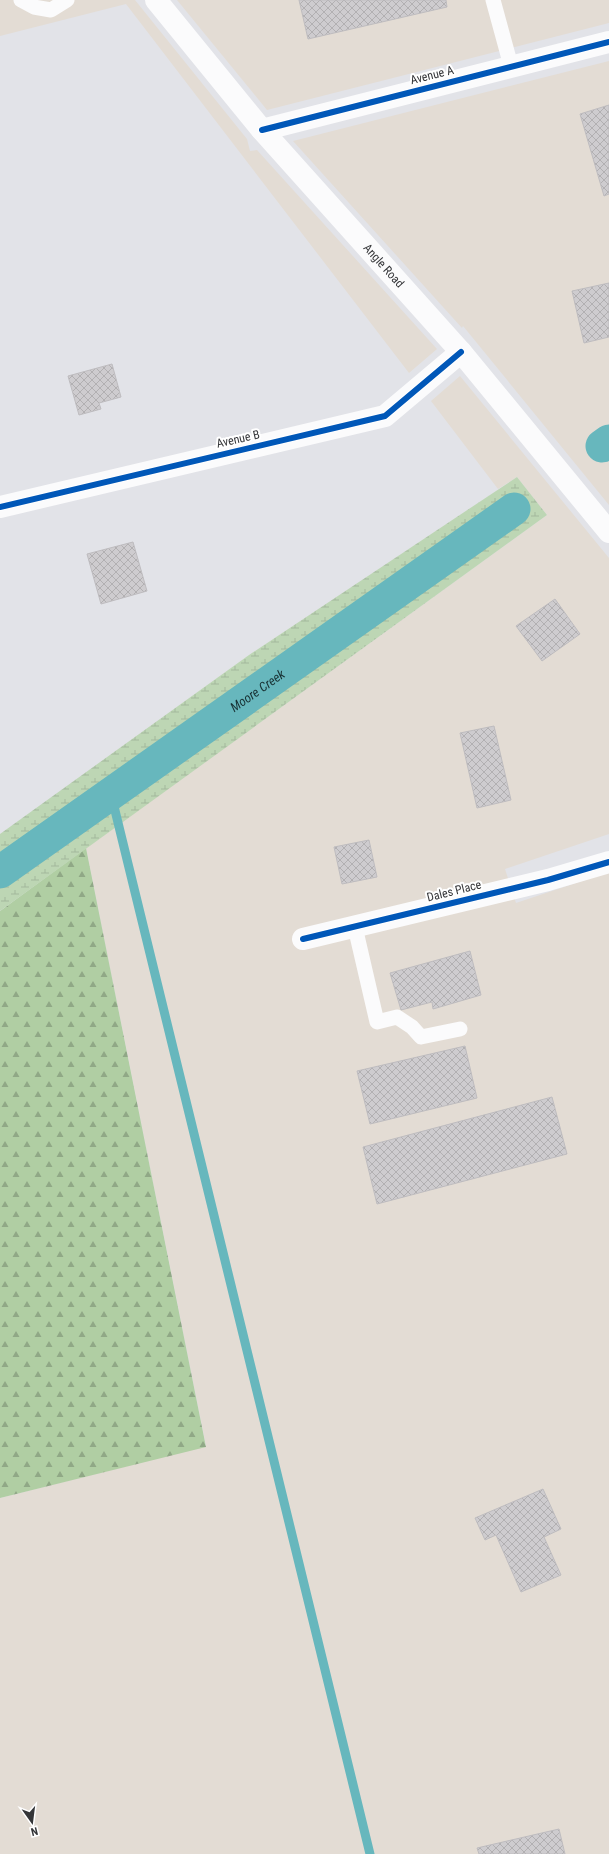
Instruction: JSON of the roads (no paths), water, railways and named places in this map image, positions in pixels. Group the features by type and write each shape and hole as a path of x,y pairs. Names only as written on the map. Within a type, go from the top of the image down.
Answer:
{"street":[{"name":"Angle Road","path":"156,0 262,130 461,352 609,532"},
{"name":"Avenue A","path":"262,130 609,42"},
{"name":"Avenue B","path":"0,507 385,416 461,352"},
{"name":"Dales Place","path":"302,939 548,880 609,862"}],"lane":[{"path":"21,0 34,7 51,10 67,0"},
{"path":"493,0 511,66"},
{"path":"355,927 377,1022 397,1017 412,1027 421,1037 460,1029"}],"waterway":[{"path":"602,446 609,441"},
{"name":"Moore Creek","path":"0,872 514,509"},
{"path":"111,794 370,1854"}]}
